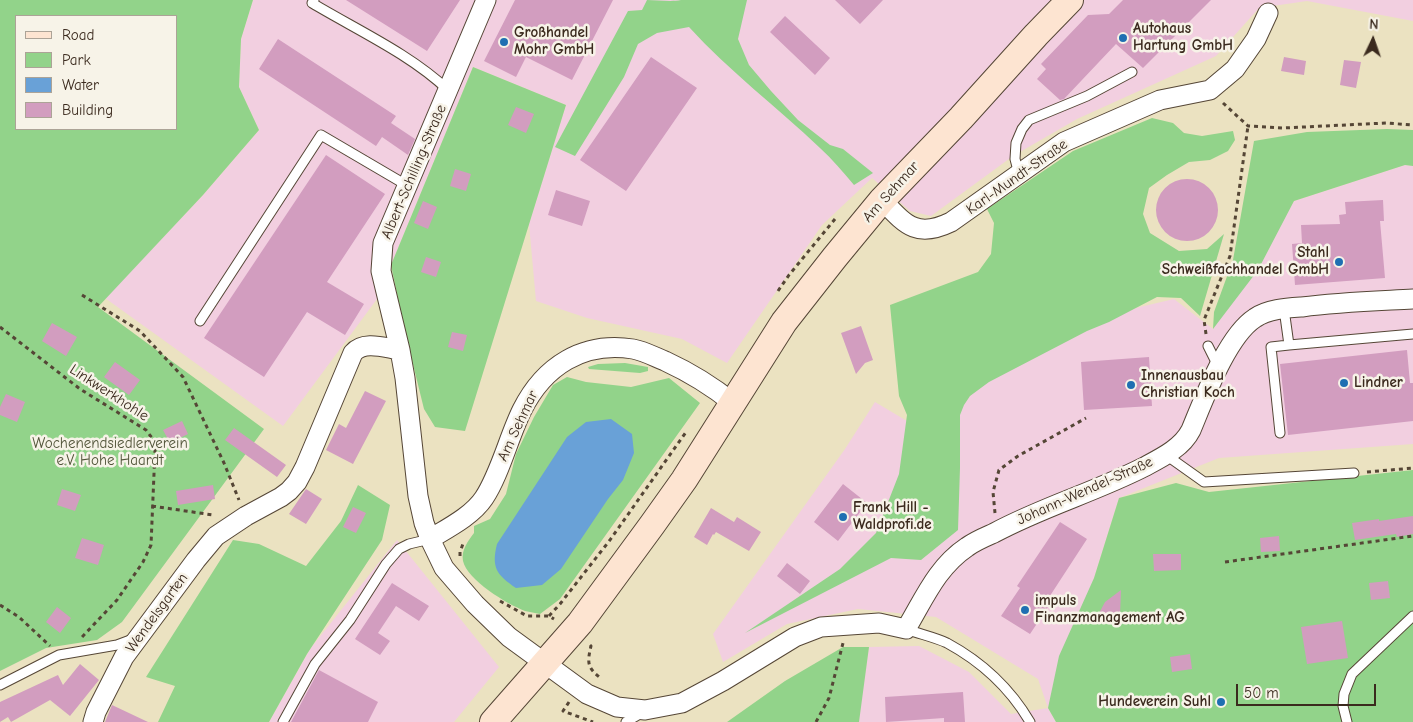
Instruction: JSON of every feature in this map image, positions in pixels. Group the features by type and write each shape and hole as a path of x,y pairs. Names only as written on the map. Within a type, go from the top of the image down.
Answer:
{"main road":[{"name":"Am Sehmar","path":"494,722 572,632 684,480 784,322 882,200 1070,0"}],"street":[{"name":"Albert-Schilling-Straße","path":"486,0 383,243 381,271 400,350 405,378 418,496 430,539 444,568 475,604 509,637 544,663"},
{"name":"Karl-Mundt-Straße","path":"882,200 904,223 915,228 927,230 940,228 1064,142 1160,100 1210,90 1234,69 1256,40 1268,10"},
{"name":"Johann-Wendel-Straße","path":"906,629 943,567 994,522 1014,522 1124,477 1166,455 1187,437 1218,367 1241,330 1255,318 1278,309 1322,304 1413,299"},
{"path":"243,518 281,498 298,482 356,350 366,345 400,350"},
{"name":"Am Sehmar","path":"430,539 474,510 484,497 522,410 536,386 560,363 572,356 611,348 634,349 688,371 733,403"},
{"name":"Wendelsgarten","path":"93,722 96,712 124,657 140,635 216,536 243,518"},
{"path":"544,663 587,694 617,707 645,710 682,703 723,681 795,637 820,627 879,623 906,629"}],"lane":[{"path":"314,0 312,3 416,64 448,90"},
{"path":"1019,174 1016,143 1022,129 1029,120 1087,96 1132,72"},
{"path":"200,321 321,135 408,186"},
{"path":"1284,309 1289,345"},
{"path":"1280,433 1271,347 1413,334"},
{"path":"1208,346 1218,367"},
{"path":"1166,455 1204,482 1354,473"},
{"path":"283,722 315,664 350,620 386,564 399,549 409,544 430,539"},
{"path":"1347,722 1343,706 1344,694 1352,674 1413,616"},
{"path":"906,629 946,643 984,668 1000,681 1030,722"},
{"path":"0,686 63,654 127,643 140,635"},
{"path":"626,722 645,710"}],"path":[{"path":"1210,90 1248,126 1283,128 1386,123 1413,125"},
{"path":"1208,346 1204,320 1230,256 1248,126"},
{"path":"82,295 140,331 183,377 224,463 243,518 152,506"},
{"name":"Linkwerkhohle","path":"0,327 80,389 146,430 152,438 155,450 151,545 143,562 117,600 63,654"},
{"path":"994,522 993,492 999,470 1018,456 1086,418"},
{"path":"1354,473 1413,468"},
{"path":"995,512 1003,509"},
{"path":"994,522 995,512"},
{"path":"458,520 470,533 464,538 460,559"},
{"path":"1225,562 1413,536"},
{"path":"497,599 527,616 549,616 591,646 588,659 591,670 604,680"},
{"path":"0,605 19,617 63,654"},
{"path":"816,722 829,698 843,642 844,625"}],"shaded area":[{"path":"253,0 1413,0 1413,21 1307,1 1259,8 1216,56 1077,119 1013,156 931,216 910,211 872,178 822,225 727,363 682,339 587,318 536,301 529,224 566,105 473,67 377,299 283,426 105,298 203,195 259,130 239,87 241,39"},
{"path":"1405,165 1413,166 1413,444 1219,458 1119,498 1094,578 1048,708 1038,679 936,617 858,609 787,624 723,662 713,634 845,449 875,402 912,424 954,390 1089,319 1174,299 1213,329 1294,201"},
{"path":"397,540 499,667 454,722 269,722 310,649"},
{"path":"919,646 969,672 1011,714 1048,708 1056,722 858,722 869,647"}],"green space":[{"name":"Wochenendsiedlerverein e.V. Hohe Haardt","path":"0,0 253,0 241,39 239,87 259,130 203,195 98,307 264,429 122,622 97,640 46,648 0,671"},
{"path":"647,0 747,0 738,39 749,65 798,120 830,145 843,149 873,173 854,185 824,152 720,59 689,27 657,33 638,44 624,77 575,156 555,147 628,11 642,10"},
{"path":"473,67 566,105 465,431 435,427 424,409 391,265"},
{"path":"1152,118 1173,123 1184,133 1202,136 1233,131 1235,140 1228,151 1210,160 1189,162 1149,188 1143,214 1150,233 1179,251 1207,249 1224,234 1200,316 1181,298 1157,297 989,382 970,396 960,415 958,530 921,560 891,558 745,633 840,569 876,533 899,474 907,415 899,396 890,305 978,272 991,254 994,223 987,209 1073,151"},
{"path":"1413,130 1413,166 1405,165 1294,201 1258,270 1213,329 1214,312 1233,260 1254,141 1307,132"},
{"path":"625,363 648,367 648,371 640,373 589,369 588,367 598,364"},
{"path":"567,377 586,382 631,387 669,378 700,403 560,599 540,614 517,608 480,583 466,568 463,561 463,553 474,533 474,526 490,519 506,494 516,454 534,417 553,385"},
{"path":"1413,470 1413,722 1056,722 1048,708 1059,656 1094,578 1119,498 1176,483 1209,492"},
{"path":"358,485 390,505 382,540 307,654 269,722 158,722 175,686 146,677 233,540 259,544 306,566 341,521"},
{"path":"843,647 869,647 859,722 727,722 785,681"}],"water":[{"path":"611,419 632,434 634,453 623,480 561,569 542,585 516,588 504,579 497,570 495,552 497,544 567,437 586,422"}],"building":[{"path":"346,0 460,0 427,51"},
{"path":"515,0 613,0 572,80 526,57 516,77 484,61"},
{"path":"835,0 883,0 860,24"},
{"path":"1123,0 1211,0 1143,68 1116,44 1064,99 1060,100 1037,79 1046,69 1041,64 1088,15 1109,14"},
{"path":"785,16 830,58 815,75 770,32"},
{"path":"278,39 396,116 391,123 415,139 408,155 382,137 376,146 259,69"},
{"path":"651,57 697,88 626,191 580,160"},
{"path":"1284,57 1306,61 1304,75 1281,71"},
{"path":"1344,60 1361,62 1356,88 1340,85"},
{"path":"516,107 534,114 526,133 508,125"},
{"path":"326,155 385,194 327,282 364,304 345,335 307,312 264,377 204,338"},
{"path":"455,169 471,174 466,191 450,186"},
{"path":"1181,179 1193,179 1209,188 1216,198 1218,210 1216,222 1209,232 1193,241 1181,241 1170,236 1161,227 1156,216 1156,204 1161,193 1170,184"},
{"path":"556,190 590,201 582,226 548,215"},
{"path":"1383,200 1384,221 1380,221 1385,278 1295,285 1292,244 1302,243 1301,225 1340,224 1339,215 1346,214 1345,202"},
{"path":"423,201 437,207 428,229 414,223"},
{"path":"426,257 441,262 436,277 421,272"},
{"path":"52,323 77,337 66,356 42,341"},
{"path":"861,326 873,360 865,363 856,374 841,333"},
{"path":"452,332 467,335 463,351 448,347"},
{"path":"1407,350 1410,383 1413,383 1413,421 1288,435 1280,364"},
{"path":"1149,357 1152,406 1084,410 1081,362"},
{"path":"115,362 140,380 129,395 104,377"},
{"path":"365,391 386,401 353,464 326,450 339,424 346,428"},
{"path":"6,394 25,402 17,422 0,415 0,407"},
{"path":"182,421 188,434 170,443 163,430"},
{"path":"234,428 286,465 277,477 225,440"},
{"path":"843,484 867,503 838,541 814,522"},
{"path":"213,485 215,499 178,505 176,491"},
{"path":"62,489 81,495 75,511 57,505"},
{"path":"306,489 322,499 306,524 289,514"},
{"path":"353,507 366,513 356,533 343,527"},
{"path":"711,508 734,522 737,517 761,532 749,551 716,532 707,545 694,537"},
{"path":"1413,516 1413,534 1397,537 1396,534 1355,540 1352,523"},
{"path":"1060,522 1087,539 1044,605 1048,607 1030,634 1001,616 1020,588 1017,586"},
{"path":"1279,536 1280,551 1261,552 1260,538"},
{"path":"82,538 104,545 98,565 75,558"},
{"path":"1153,554 1181,554 1181,570 1154,571"},
{"path":"787,563 810,581 800,594 777,576"},
{"path":"1388,581 1390,598 1371,600 1369,583"},
{"path":"392,583 429,606 419,621 396,606 378,633 390,641 380,655 355,639"},
{"path":"1121,590 1120,615 1096,619 1105,602"},
{"path":"57,607 71,618 60,633 46,622"},
{"path":"1342,621 1348,658 1307,664 1301,627"},
{"path":"1190,654 1192,669 1172,672 1170,657"},
{"path":"80,664 99,680 70,716 50,700 11,722 8,717 0,722 0,702 58,675 63,685"},
{"path":"319,670 378,702 368,722 291,722"},
{"path":"963,692 965,722 944,722 944,718 886,722 885,697"},
{"path":"112,705 148,722 105,722"}],"place":[{"name":"Autohaus Hartung GmbH","path":"1123,38"},
{"name":"Großhandel Mohr GmbH","path":"504,42"},
{"name":"Stahl Schweißfachhandel GmbH","path":"1339,262"},
{"name":"Lindner","path":"1344,383"},
{"name":"Innenausbau Christian Koch","path":"1131,385"},
{"name":"Frank Hill - Waldprofi.de","path":"843,517"},
{"name":"impuls Finanzmanagement AG","path":"1025,610"},
{"name":"Hundeverein Suhl","path":"1221,702"}]}
